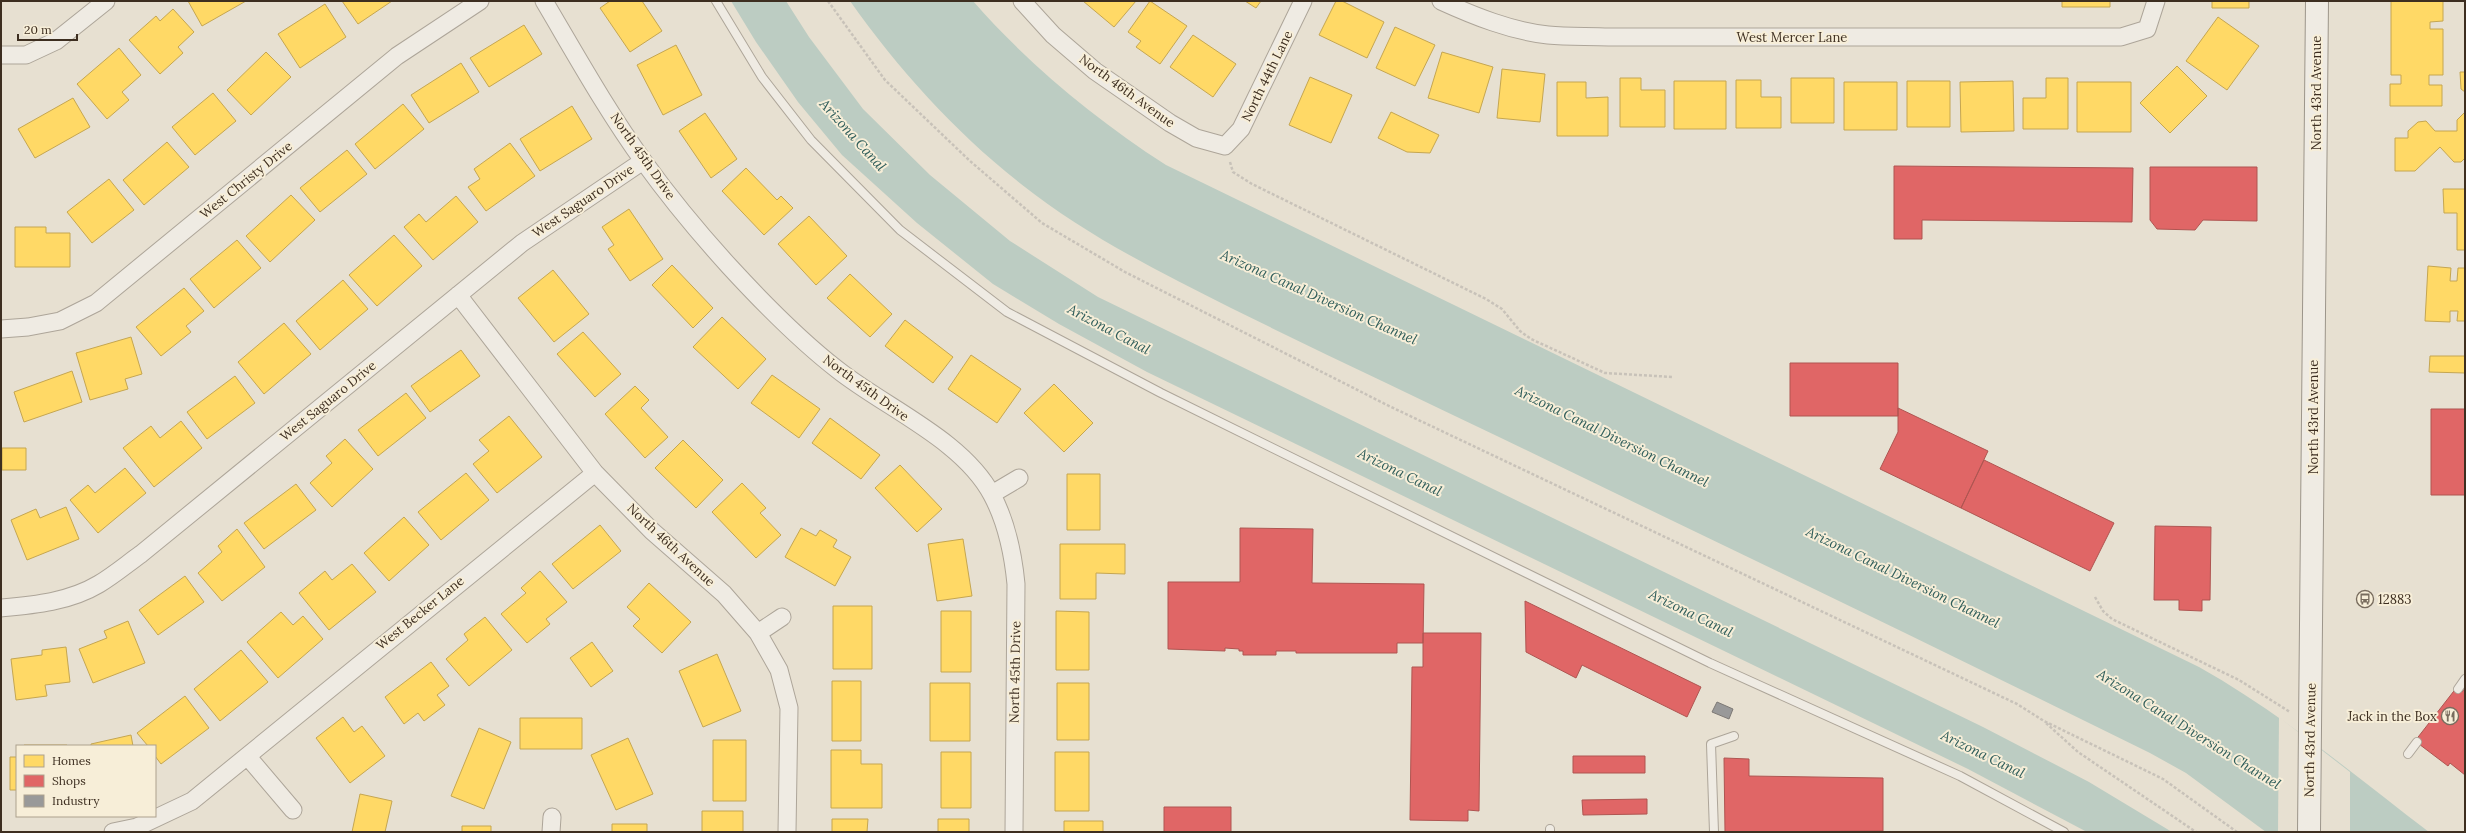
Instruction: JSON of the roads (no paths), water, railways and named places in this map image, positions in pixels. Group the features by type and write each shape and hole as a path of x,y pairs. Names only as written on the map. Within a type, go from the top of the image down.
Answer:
{"main road":[{"name":"North 43rd Avenue","path":"2309,832 2317,1"}],"street":[{"path":"1,55 26,54 56,41 106,1"},
{"name":"West Christy Drive","path":"1,329 28,327 60,321 96,303 398,56 480,1"},
{"name":"North 45th Drive","path":"544,1 584,70 643,161 729,266 790,329 838,370 950,448 967,463 992,494 1005,523 1013,553 1016,584 1014,832"},
{"name":"North 46th Avenue","path":"1022,1 1053,35 1095,71 1164,119 1196,138 1225,146"},
{"name":"North 44th Lane","path":"1225,146 1241,129 1303,1"},
{"name":"West Mercer Lane","path":"1441,1 1471,14 1515,29 1548,35 1594,37 2121,37 2147,29 2156,1"},
{"name":"West Saguaro Drive","path":"1,608 38,605 66,598 98,585 142,554 522,243 643,161"},
{"name":"North 46th Avenue","path":"458,295 595,473 652,531 724,594 758,632 779,670 789,708 787,832"},
{"name":"West Becker Lane","path":"113,832 137,827 192,801 248,757 377,648 595,473"},
{"path":"992,494 1019,478"},
{"path":"758,632 782,617"},
{"path":"248,757 293,810"}],"lane":[{"path":"716,1 762,77 811,140 900,230 1007,312 1161,393 1516,568 1710,663 1960,776 2064,832"},
{"path":"2458,689 2465,679"},
{"path":"1714,832 1711,744 1734,736"},
{"path":"2408,754 2417,742"}],"water":[{"name":"Arizona Canal","path":"731,1 786,1 809,37 863,109 930,175 1010,241 1098,297 1983,727 2089,782 2172,832 2087,832 1968,769 1147,372 1059,324 993,284 917,223 842,155 798,102 756,42"},
{"name":"Arizona Canal Diversion Channel","path":"850,1 973,1 994,25 1064,90 1088,110 1166,165 2199,667 2259,704 2288,724 2429,832 2266,832 2186,773 2150,753 1176,280 1096,236 1071,220 1021,184 997,164 973,143 908,76"}],"place":[{"name":"12883","path":"2365,599"},
{"name":"Jack in the Box","path":"2450,716"}]}
